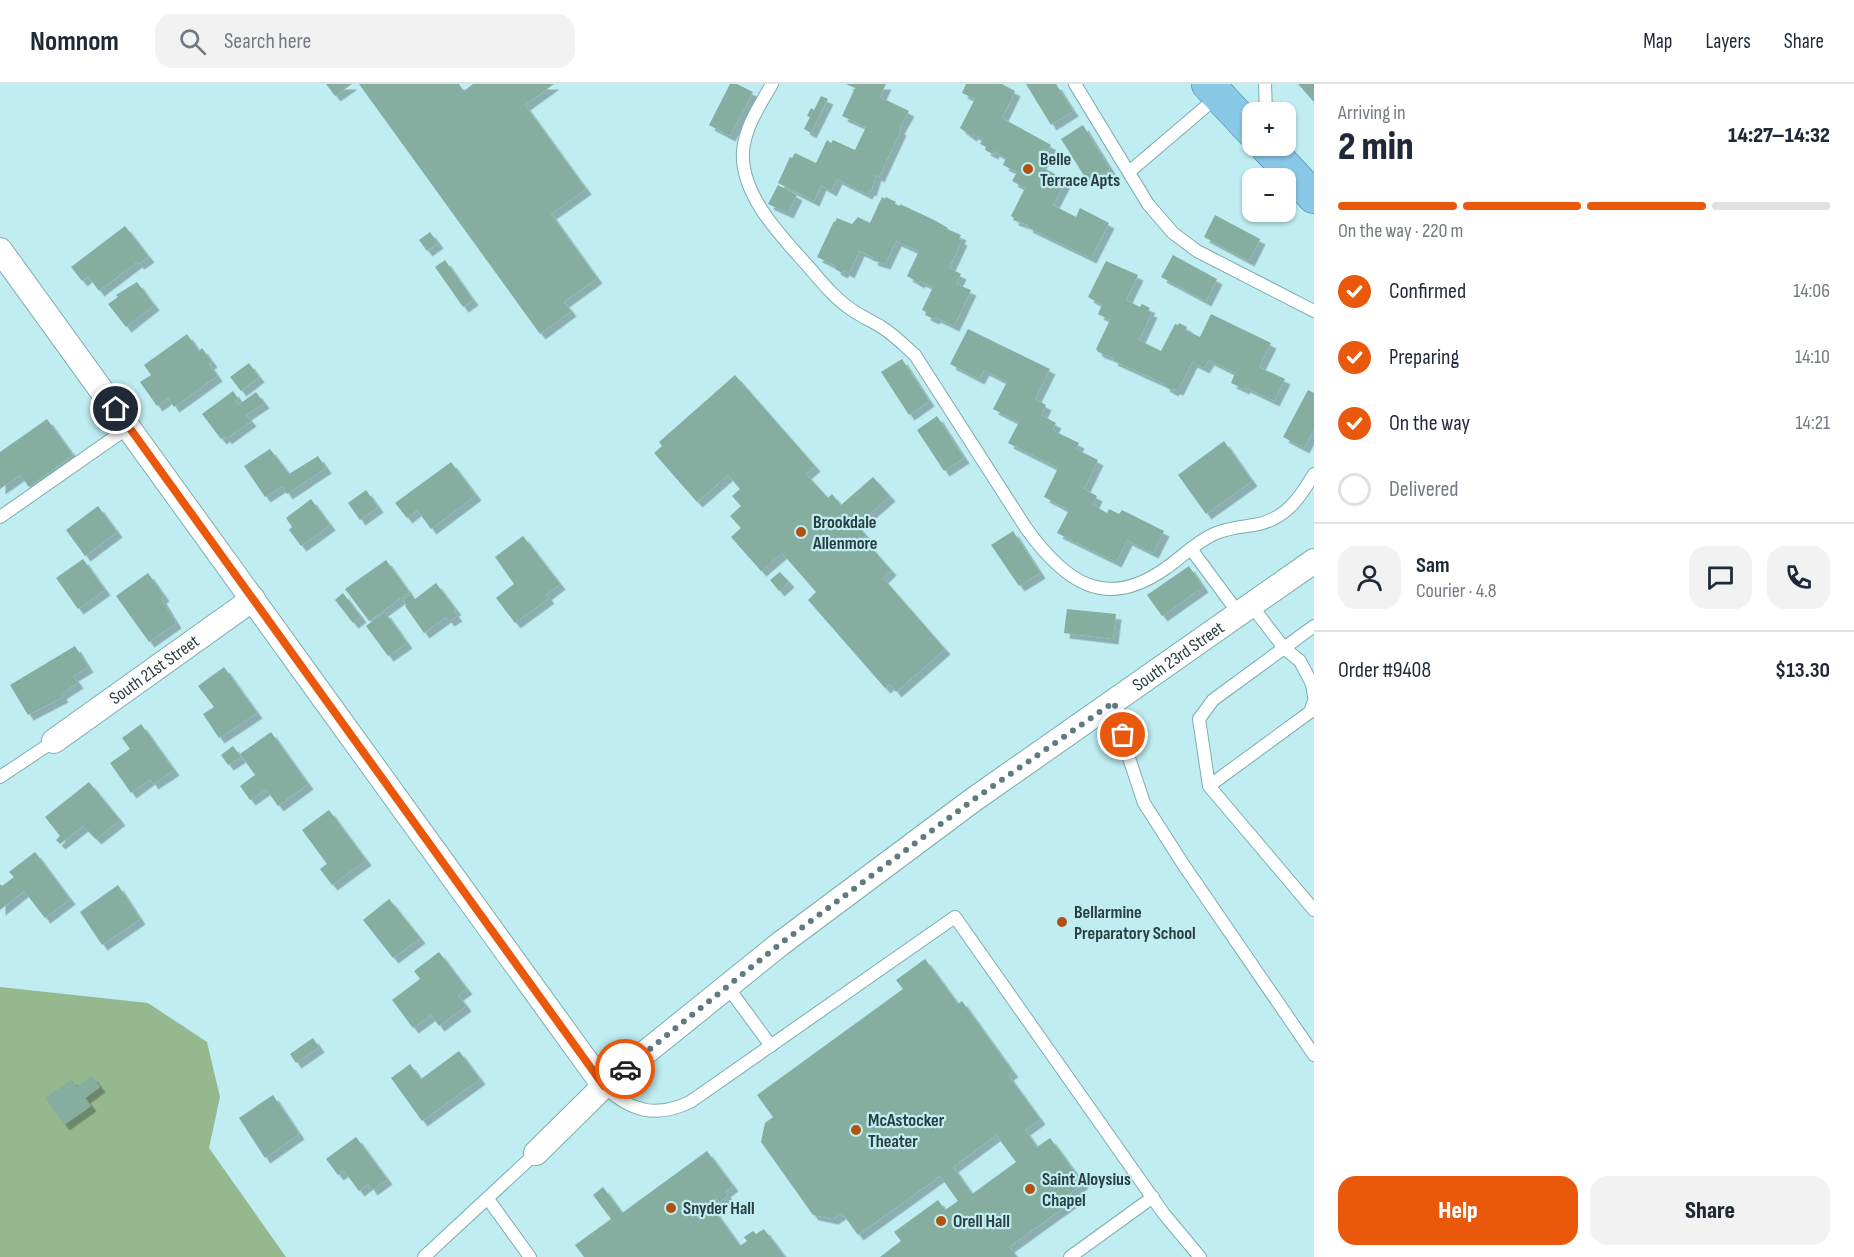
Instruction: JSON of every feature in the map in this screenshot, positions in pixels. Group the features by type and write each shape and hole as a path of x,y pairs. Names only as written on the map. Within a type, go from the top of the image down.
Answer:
{"main road":[{"path":"1214,90 1242,120"},
{"path":"1276,156 1314,197"}],"street":[{"path":"0,250 604,1086"},
{"name":"South 23rd Street","path":"536,1153 604,1086 727,986 973,800 1314,561"},
{"name":"South 21st Street","path":"54,741 254,599"}],"lane":[{"path":"772,84 744,141 745,168 758,202 777,231 834,296 853,311 900,340 915,356 927,371 1026,528 1049,559 1074,578 1090,586 1104,589 1139,585 1216,533 1230,528 1262,523 1286,512 1302,495 1314,474"},
{"path":"1075,84 1160,220 1186,244 1314,311"},
{"path":"1266,84 1266,102"},
{"path":"1129,172 1214,90"},
{"path":"0,518 129,427"},
{"path":"1191,549 1245,610 1300,661 1312,684 1314,696"},
{"path":"1314,626 1213,700 1199,719 1209,786 1314,910"},
{"path":"1209,786 1310,712 1314,701"},
{"path":"1114,702 1144,803 1314,1055"},
{"path":"0,777 54,741"},
{"path":"604,1086 626,1104 635,1108 660,1112 690,1102 955,917 1153,1197 1200,1257"},
{"path":"727,986 771,1046"},
{"path":"424,1257 536,1153"},
{"path":"1070,1257 1153,1197"},
{"path":"488,1199 530,1257"}],"green space":[{"path":"0,987 148,1003 207,1042 220,1097 209,1148 286,1257 0,1257"}],"building":[{"path":"326,84 352,84 335,96"},
{"path":"359,84 459,84 464,91 473,84 554,84 525,105 586,189 551,214 597,278 564,302 571,311 540,334"},
{"path":"730,84 737,84 753,92 730,136 709,125"},
{"path":"846,84 886,84 880,97 909,111 879,177 876,175 871,191 869,190 867,194 837,179 831,191 821,185 814,201 778,183 790,157 792,158 795,153 816,163 827,140 831,143 833,140 855,150 866,127 842,116 855,88"},
{"name":"Belle Terrace Apts","path":"966,84 1002,84 1015,91 1002,118 1051,145 1040,166 1066,180 1053,205 1076,217 1080,208 1109,223 1091,258 1027,227 1028,225 1013,220 1011,216 1025,188 1012,181 1017,172 1003,165 1006,158 994,151 993,154 985,150 986,147 980,144 983,139 973,134 971,136 960,128 975,99 962,93"},
{"path":"1026,84 1056,84 1073,111 1051,125"},
{"path":"1298,84 1314,84 1314,102"},
{"path":"821,96 828,99 811,133 804,129 810,117 807,116 811,108 814,110"},
{"path":"1083,125 1110,169 1088,182 1061,139"},
{"path":"778,185 797,195 788,213 768,204"},
{"path":"882,197 934,220 961,235 959,239 962,240 949,268 961,274 956,284 971,290 954,326 925,315 926,312 922,310 933,287 907,276 919,251 896,241 885,264 872,260 873,257 859,251 849,273 844,270 842,273 835,269 836,266 817,257 837,218 852,224 858,217 870,223"},
{"path":"1215,215 1260,239 1249,261 1204,237"},
{"path":"125,226 149,257 139,264 137,262 99,291 88,276 82,281 71,267"},
{"path":"430,232 438,243 427,251 419,240"},
{"path":"1173,255 1217,279 1206,301 1161,277"},
{"path":"445,260 473,300 463,307 435,267"},
{"path":"1106,261 1138,275 1126,300 1140,307 1142,304 1150,308 1148,311 1152,312 1139,340 1161,351 1175,324 1179,323 1187,327 1186,330 1200,337 1211,314 1271,343 1259,367 1285,379 1274,401 1231,383 1235,373 1209,360 1204,368 1192,362 1178,390 1173,391 1164,386 1165,384 1098,352 1096,349 1110,320 1098,314 1102,305 1088,297"},
{"path":"137,282 154,305 126,327 108,304 118,297 116,295"},
{"path":"968,329 1050,369 1035,399 1046,405 1041,415 1056,423 1052,430 1079,443 1076,449 1098,460 1084,489 1097,496 1093,505 1107,513 1109,509 1119,514 1122,510 1164,531 1153,553 1127,540 1116,562 1057,533 1069,510 1044,497 1058,468 1008,443 1019,422 993,409 1007,382 984,370 979,379 950,364"},
{"path":"187,334 199,351 202,348 212,362 209,364 217,376 174,407 168,398 157,406 140,382 151,375 144,365"},
{"path":"902,359 929,401 909,415 881,372"},
{"path":"249,363 259,377 241,391 230,377"},
{"name":"Brookdale Allenmore","path":"735,375 815,466 806,474 828,498 832,494 841,505 873,477 890,496 857,525 866,535 863,538 891,570 883,578 945,649 896,692 890,684 885,688 808,600 816,592 782,553 761,571 731,537 741,528 730,516 741,506 732,496 740,489 728,475 697,502 654,453 662,446 659,442"},
{"path":"1308,390 1314,393 1314,429 1304,448 1283,437"},
{"path":"233,391 238,398 235,401 238,405 256,392 264,403 246,415 251,421 226,439 225,436 221,439 202,414"},
{"path":"937,416 964,458 944,471 917,430"},
{"path":"47,419 73,455 29,487 20,475 0,489 0,452"},
{"path":"1224,441 1252,481 1206,514 1178,475"},
{"path":"270,449 289,474 318,456 326,468 287,494 282,486 265,497 244,466"},
{"path":"451,462 476,495 431,529 417,510 407,518 395,503"},
{"path":"366,490 378,507 360,520 348,503"},
{"path":"311,499 330,525 301,546 289,530 292,527 286,518"},
{"path":"98,506 117,532 85,556 66,530"},
{"path":"1013,531 1040,573 1019,586 991,545"},
{"path":"523,536 560,584 546,595 549,598 515,623 496,598 514,584 495,557"},
{"path":"83,559 105,590 78,609 56,578"},
{"path":"386,560 409,592 369,621 345,589"},
{"path":"1189,566 1203,587 1162,616 1147,595"},
{"path":"780,572 789,582 779,591 770,580"},
{"path":"148,573 164,596 161,598 176,623 149,642 116,596"},
{"path":"436,583 456,610 453,611 457,616 449,621 446,617 424,633 403,600 411,594 415,599"},
{"path":"343,593 361,617 353,623 335,600"},
{"path":"1067,609 1116,614 1113,639 1064,633"},
{"path":"385,612 407,643 388,656 366,626"},
{"path":"75,646 88,667 73,676 78,683 61,694 63,697 28,715 10,685"},
{"path":"224,667 257,713 219,738 203,714 214,707 198,686"},
{"path":"141,724 174,770 153,784 150,779 131,793 110,763 130,749 122,738"},
{"path":"271,732 308,784 278,806 266,789 250,800 240,786 255,775 240,754"},
{"path":"233,746 241,757 228,765 221,755"},
{"path":"89,782 120,820 96,839 83,826 60,844 56,840 60,836 45,817"},
{"path":"329,810 366,860 332,885 320,869 327,864 302,830"},
{"path":"35,852 70,899 45,918 24,891 0,910 0,884 2,886 14,877 9,872"},
{"path":"118,885 140,919 102,945 80,912"},
{"path":"389,899 420,938 393,958 363,920"},
{"path":"439,952 467,989 458,995 466,1006 439,1026 431,1015 413,1028 392,1000 420,979 414,971"},
{"path":"925,959 958,1004 962,1001 1013,1072 1008,1075 1040,1119 1025,1130 1037,1147 1050,1138 1083,1183 1068,1195 1073,1201 1009,1247 1017,1257 880,1257 901,1241 894,1232 938,1200 945,1210 958,1201 940,1176 858,1235 842,1213 833,1219 813,1215 761,1142 765,1123 773,1117 757,1095 903,989 896,980","holes":["996,1135 1016,1162 972,1194 953,1167"]},
{"path":"313,1038 319,1047 296,1063 290,1054"},
{"path":"459,1051 480,1079 422,1121 391,1078 410,1064 421,1079"},
{"path":"92,1076 100,1087 85,1098 91,1106 64,1125 45,1098 72,1079 77,1087"},
{"path":"273,1095 299,1134 265,1158 239,1118"},
{"path":"356,1137 387,1179 372,1190 368,1184 359,1191 344,1171 338,1175 326,1159"},
{"name":"Snyder Hall","path":"707,1151 733,1186 725,1192 728,1196 719,1202 717,1198 709,1203 740,1246 747,1241 744,1237 753,1231 756,1234 764,1229 785,1257 584,1257 575,1245 611,1219 593,1195 603,1187 622,1213"}],"way so far":[{"path":"625,1069 780,944 973,800 1114,702 1123,735"}],"place":[{"name":"Belle Terrace Apts","path":"1028,169"},
{"name":"Brookdale Allenmore","path":"801,532"},
{"name":"Bellarmine Preparatory School","path":"1062,922"},
{"name":"McAstocker Theater","path":"856,1130"},
{"name":"Saint Aloysius Chapel","path":"1030,1189"},
{"name":"Snyder Hall","path":"671,1208"},
{"name":"Orell Hall","path":"941,1221"}],"route":[{"path":"116,409 604,1086 625,1069"}]}
